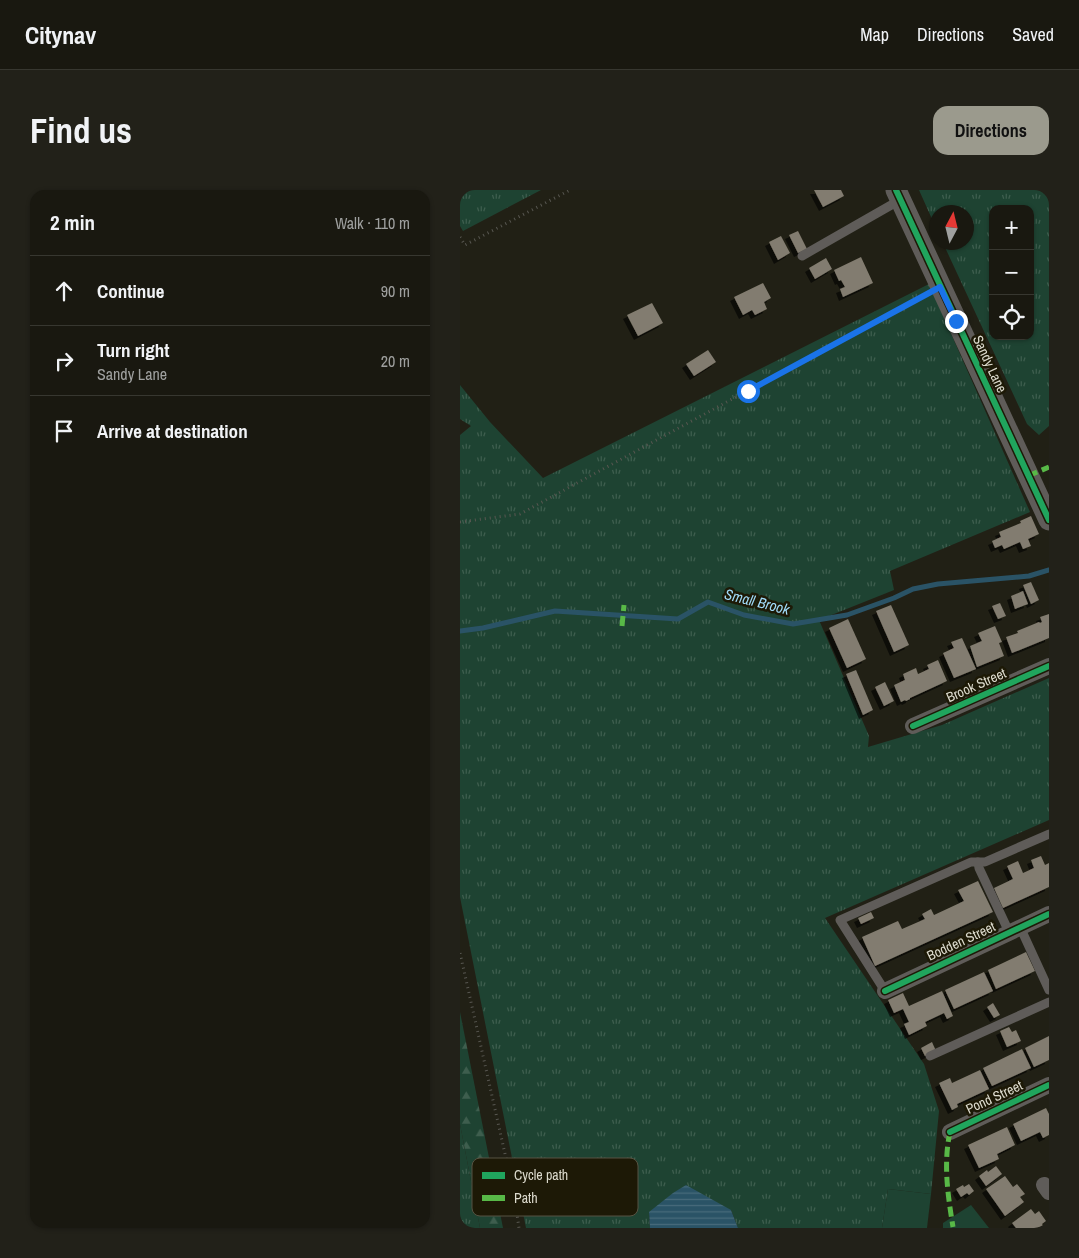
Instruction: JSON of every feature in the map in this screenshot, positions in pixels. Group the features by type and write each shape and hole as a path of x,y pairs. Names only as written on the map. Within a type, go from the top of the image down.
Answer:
{"street":[{"name":"Sandy Lane","path":"898,195 1049,520"},
{"name":"Brook Street","path":"913,726 1049,666"},
{"name":"Bodden Street","path":"885,991 1049,914"},
{"name":"Pond Street","path":"950,1132 1049,1085"}],"lane":[{"path":"802,256 898,195"},
{"path":"885,991 840,920 971,862 985,862 1049,834"},
{"path":"978,862 979,868 1049,990"},
{"path":"930,1056 1049,1002"}],"path":[{"path":"460,236 465,245 570,190"},
{"path":"460,522 520,514 940,287"},
{"path":"460,953 506,1158"}],"green space":[{"path":"460,190 541,190 463,231 460,226"},
{"path":"919,190 1049,190 1049,426 1039,435 1027,424 946,250 974,250 974,205 929,205 929,212"},
{"path":"929,284 1030,512 890,571 894,590 819,620 869,736 868,747 942,725 1049,678 1049,820 825,918 924,1064 939,1111 931,1194 888,1189 882,1228 738,1228 731,1210 649,1212 650,1228 526,1228 524,1216 638,1216 638,1158 512,1158 460,897 460,435 471,426 460,419 460,385 490,422 543,478"},
{"path":"460,1012 489,1158 472,1158 472,1186 460,1124"},
{"path":"460,1124 472,1186 472,1216 478,1216 480,1228 460,1228"},
{"path":"888,1189 931,1194 927,1228 882,1228"},
{"path":"971,1205 989,1228 943,1228 943,1223"},
{"path":"478,1216 501,1216 503,1228 480,1228"}],"water":[{"path":"686,1185 731,1210 738,1228 650,1228 649,1212"}],"building":[{"path":"814,190 841,190 844,196 823,207"},
{"path":"798,231 807,249 798,253 789,235"},
{"path":"781,236 790,253 778,260 769,242"},
{"path":"861,257 873,283 843,297 840,289 845,287 841,280 839,281 834,270"},
{"path":"826,258 832,269 815,279 809,268"},
{"path":"763,283 771,298 764,302 767,309 755,315 752,310 743,315 734,297"},
{"path":"652,303 663,323 638,336 627,315"},
{"path":"708,350 716,362 694,376 686,364"},
{"path":"1031,516 1039,534 1028,539 1031,546 1023,549 1020,542 1004,549 1002,545 995,548 992,541 1001,537 999,532 1021,523 1020,521"},
{"path":"1031,582 1039,600 1031,604 1023,585"},
{"path":"1023,591 1028,604 1015,609 1011,596"},
{"path":"1000,603 1006,616 998,619 992,606"},
{"path":"891,605 909,645 894,652 876,611"},
{"path":"1049,614 1049,638 1012,653 1006,637 1042,622 1040,617"},
{"path":"848,619 866,659 847,668 829,628"},
{"path":"995,626 1002,642 999,643 1004,656 977,667 970,646 982,641 978,633"},
{"path":"962,638 976,669 954,678 943,653 954,648 951,642"},
{"path":"938,660 947,681 901,702 894,685 905,680 903,674 916,668 918,674 929,669 927,665"},
{"path":"856,670 873,710 863,715 846,674"},
{"path":"885,682 894,701 884,706 875,687"},
{"path":"1041,856 1045,865 1049,863 1049,887 1003,908 994,888 1013,879 1007,866 1018,861 1023,873 1034,868 1031,860"},
{"path":"978,881 993,912 875,966 862,937 898,921 902,929 925,919 922,914 931,909 934,915 964,901 958,890"},
{"path":"871,912 874,918 861,924 858,918"},
{"path":"1026,952 1035,971 996,989 988,970"},
{"path":"984,972 993,991 954,1009 945,990"},
{"path":"942,991 953,1016 947,1019 944,1013 925,1022 927,1026 909,1035 904,1024 909,1022 903,1009 894,1013 888,1000 903,993 909,1006"},
{"path":"993,1003 1000,1015 994,1018 987,1007"},
{"path":"1009,1027 1012,1032 1016,1030 1021,1041 1007,1047 1000,1031"},
{"path":"1049,1036 1049,1060 1034,1067 1025,1048"},
{"path":"932,1042 936,1051 925,1056 921,1048"},
{"path":"1022,1049 1031,1068 992,1086 983,1068"},
{"path":"980,1070 989,1089 957,1104 958,1107 952,1110 939,1083 950,1078 952,1083"},
{"path":"1046,1108 1049,1114 1049,1135 1043,1138 1040,1132 1021,1141 1013,1124"},
{"path":"1007,1127 1015,1145 997,1154 999,1159 979,1168 968,1145"},
{"path":"996,1166 1002,1174 986,1186 979,1176"},
{"path":"1005,1176 1013,1187 1017,1184 1025,1194 1020,1197 1024,1202 1005,1216 986,1189"},
{"path":"969,1184 974,1191 969,1195 967,1193 961,1197 956,1189"},
{"path":"1031,1209 1035,1214 1039,1211 1046,1221 1042,1224 1045,1228 1016,1228 1012,1223"}],"waterway":[{"name":"Small Brook","path":"460,631 483,628 555,611 678,619 708,602 744,615 793,624 847,615 913,589 938,584 1029,576 1049,570"}],"marked path":[{"path":"1028,476 1049,467"},
{"path":"622,626 624,605"},
{"path":"950,1132 947,1168 953,1227"}],"cycle path":[{"path":"896,190 1049,520"},
{"path":"913,726 1049,666"},
{"path":"885,991 1049,914"},
{"path":"950,1132 1049,1085"}],"route":[{"path":"748,391 940,287 956,321"}]}
